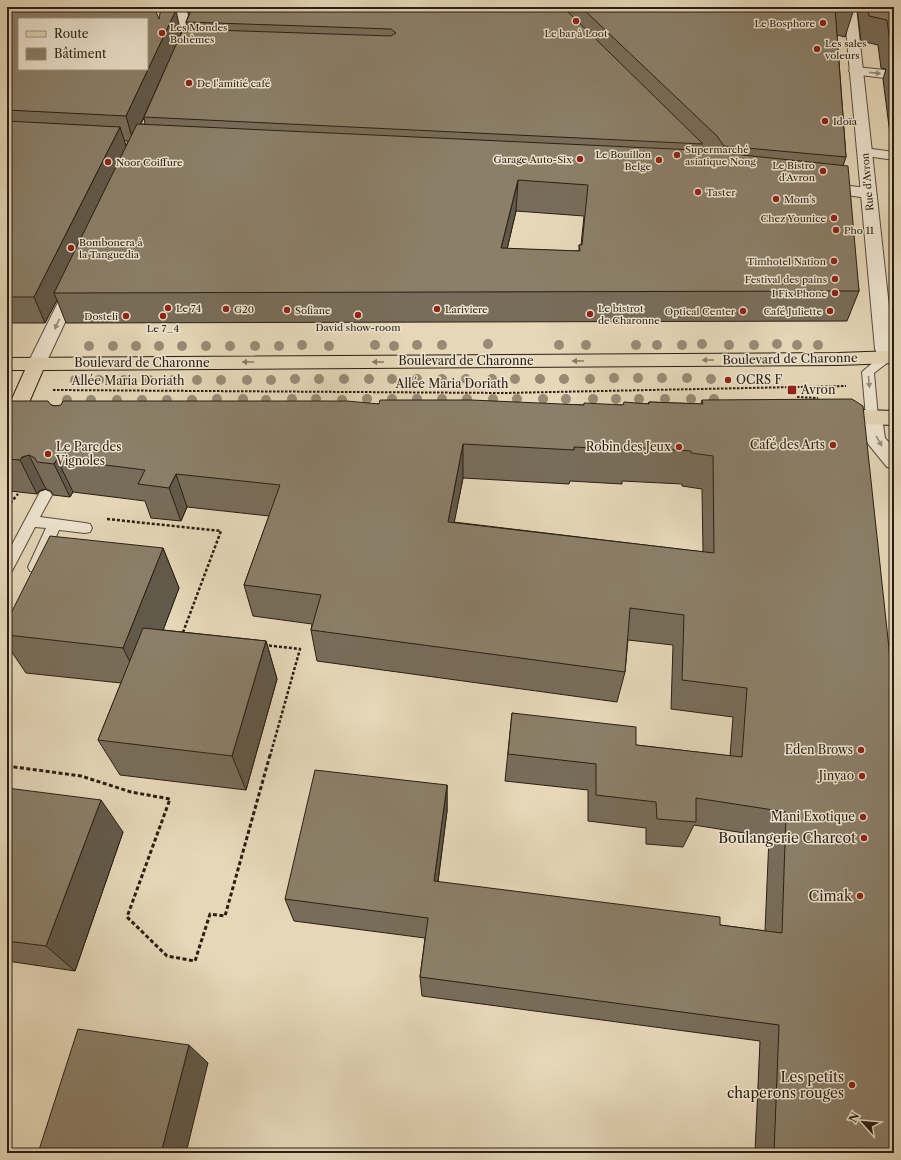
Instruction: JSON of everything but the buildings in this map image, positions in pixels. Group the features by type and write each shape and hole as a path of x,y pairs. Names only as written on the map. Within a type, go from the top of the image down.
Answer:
{"main road":[{"name":"Boulevard de Charonne","path":"7,364 830,359 891,357"},
{"path":"34,416 10,416 38,363"},
{"path":"818,407 872,417 894,418"}],"street":[{"path":"172,71 187,50 189,34 179,7"},
{"name":"Rue d'Avron","path":"850,7 884,349 891,357"},
{"path":"856,71 894,75"},
{"path":"865,152 894,156"},
{"path":"809,187 868,193"},
{"path":"38,363 80,274"},
{"path":"872,417 876,440 894,462"}],"lane":[{"path":"872,417 868,372 891,357"},
{"path":"7,567 45,495"},
{"path":"31,522 85,528"},
{"path":"30,580 55,524"}],"path":[{"name":"Allée Maria Doriath","path":"50,390 504,393 850,386"},
{"path":"796,398 818,407"},
{"path":"7,506 20,492"},
{"path":"106,518 220,531 182,635 190,636"},
{"path":"7,766 81,776 132,792 170,799 127,917 167,956 195,962 210,914 225,916 300,649 261,644"}],"place":[{"name":"Le bar à Loot","path":"576,21"},
{"name":"Le Bosphore","path":"823,23"},
{"name":"Les Mondes Bohèmes","path":"162,33"},
{"name":"Les sales voleurs","path":"817,49"},
{"name":"De l'amitié café","path":"189,83"},
{"name":"Idoïa","path":"825,121"},
{"name":"Supermarché asiatique Nong","path":"677,155"},
{"name":"Garage Auto-Six","path":"580,159"},
{"name":"Le Bouillon Belge","path":"659,160"},
{"name":"Noor Coiffure","path":"108,162"},
{"name":"Le Bistro d'Avron","path":"823,171"},
{"name":"Taster","path":"698,192"},
{"name":"Mom's","path":"776,199"},
{"name":"Chez Younice","path":"834,218"},
{"name":"Pho 11","path":"836,230"},
{"name":"Bombonera à la Tanguedia","path":"71,248"},
{"name":"Timhotel Nation","path":"834,261"},
{"name":"Festival des pains","path":"835,279"},
{"name":"I Fix Phone","path":"835,293"},
{"name":"Le 74","path":"168,308"},
{"name":"G20","path":"226,309"},
{"name":"Lariviere","path":"437,309"},
{"name":"Sofiane","path":"287,310"},
{"name":"Optical Center","path":"743,311"},
{"name":"Café Juliette","path":"830,311"},
{"name":"Le bistrot de Charonne","path":"590,314"},
{"name":"David show-room","path":"358,315"},
{"name":"Dosteli","path":"126,316"},
{"name":"Le 7_4","path":"163,316"},
{"name":"OCRS F","path":"728,380"},
{"name":"Avron","path":"792,390"},
{"name":"Café des Arts","path":"833,445"},
{"name":"Robin des Jeux","path":"679,447"},
{"name":"Le Parc des Vignoles","path":"48,454"},
{"name":"Eden Brows","path":"861,750"},
{"name":"Jinyao","path":"862,776"},
{"name":"Mani Exotique","path":"863,817"},
{"name":"Boulangerie Charcot","path":"864,838"},
{"name":"Cimak","path":"860,896"},
{"name":"Les petits chaperons rouges","path":"852,1085"}]}
